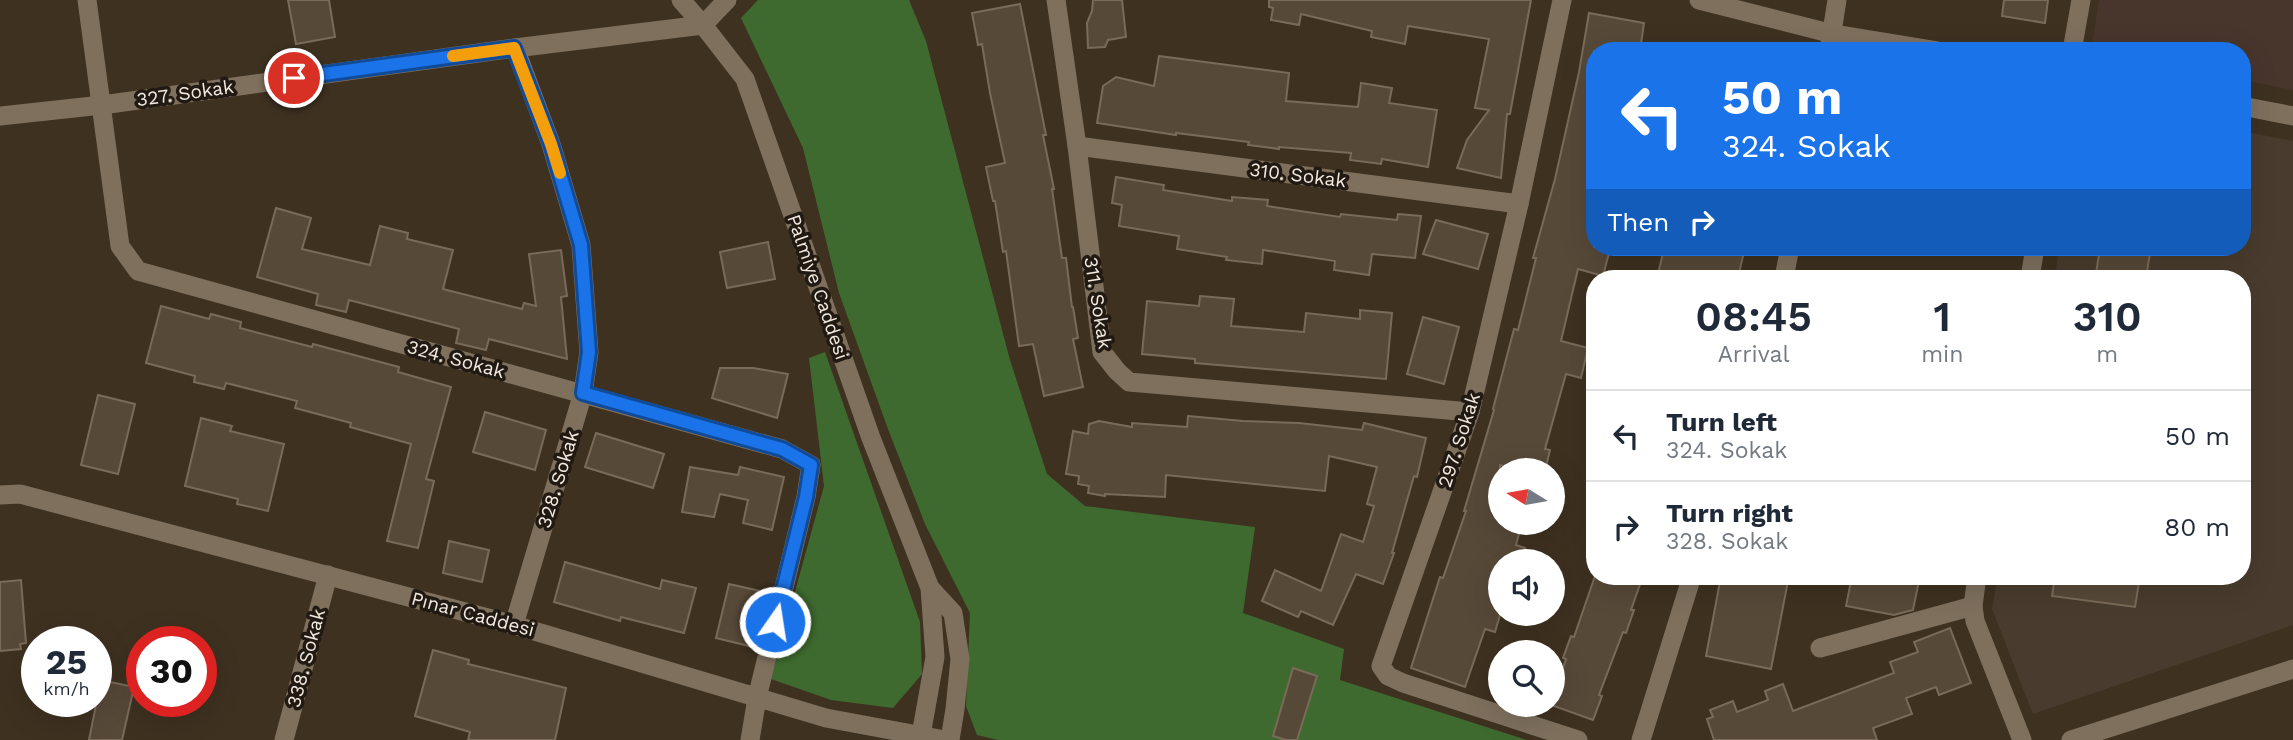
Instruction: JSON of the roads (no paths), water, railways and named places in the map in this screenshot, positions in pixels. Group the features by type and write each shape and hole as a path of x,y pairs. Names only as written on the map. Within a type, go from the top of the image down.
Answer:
{"street":[{"name":"324. Sokak","path":"87,0 120,246 138,271 782,449 811,465 806,497 757,698"},
{"name":"Palmiye Caddesi","path":"681,0 745,79 871,438 930,588 935,657 921,735"},
{"path":"703,25 727,0"},
{"name":"311. Sokak","path":"1056,0 1102,352 1117,371 1129,382 1470,412"},
{"name":"297. Sokak","path":"1562,0 1519,204 1470,412 1381,666 1388,676 1403,683 1578,740"},
{"path":"1699,0 1831,42 1837,0"},
{"path":"2074,42 2081,0"},
{"name":"327. Sokak","path":"0,116 102,105 514,48 703,25"},
{"name":"328. Sokak","path":"514,48 551,144 581,245 589,352 583,393 514,625"},
{"path":"2251,108 2293,116"},
{"name":"310. Sokak","path":"1077,146 1519,204"},
{"name":"Pınar Caddesi","path":"0,495 20,494 514,625 826,718 947,740"},
{"name":"338. Sokak","path":"284,740 328,575"},
{"path":"1641,740 1689,585"},
{"path":"1976,585 1973,606 1975,621 2022,740"},
{"name":"Palmiye Caddesi","path":"930,588 953,613 960,659 955,709 947,740"},
{"path":"1820,648 1973,606"},
{"path":"2071,740 2293,669"},
{"path":"750,740 757,698"}]}
